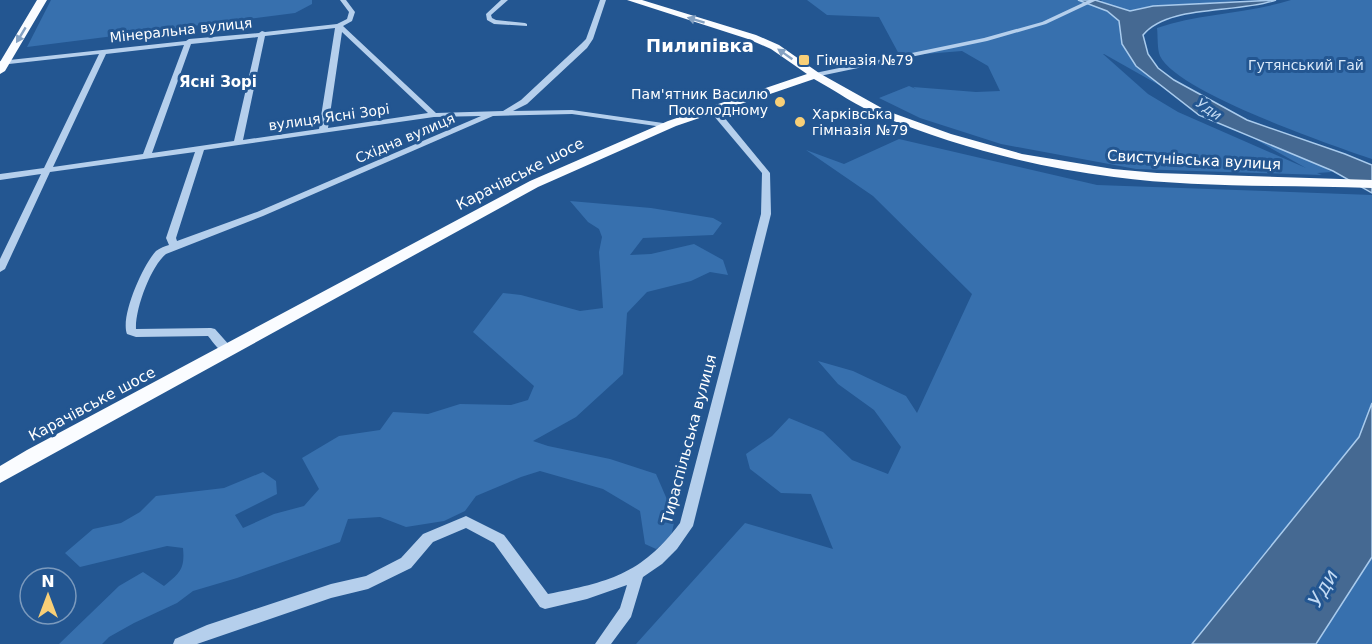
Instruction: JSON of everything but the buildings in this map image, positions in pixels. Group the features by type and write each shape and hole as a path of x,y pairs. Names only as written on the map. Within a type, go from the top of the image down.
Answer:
{"main road":[{"path":"2,65 42,0"},
{"name":"Свистунівська вулиця","path":"632,0 752,37 777,48 815,75 883,113 947,136 1020,157 1113,173 1197,179 1372,184"},
{"name":"Карачівське шосе","path":"0,475 534,184 596,153 711,106 815,75"}],"street":[{"path":"339,26 350,20 352,12 343,0"},
{"path":"505,0 488,15 489,19 494,22 525,25"},
{"name":"Східна вулиця","path":"174,246 260,214 524,102 584,46 589,39 603,0"},
{"name":"Карачівське шосе","path":"815,75 985,40 1044,23 1077,10 1094,0"},
{"name":"Мінеральна вулиця","path":"2,65 189,41 339,26"},
{"path":"339,26 434,115"},
{"path":"323,131 339,26"},
{"path":"238,143 262,33"},
{"path":"146,157 189,41"},
{"path":"0,269 104,51"},
{"name":"Тираспільська вулиця","path":"208,638 330,591 368,582 406,563 428,538 466,522 499,539 545,602 606,589 637,574 673,545 686,526 766,214 766,172 711,106"},
{"name":"вулиця Ясні Зорі","path":"0,177 434,115 503,112 596,114 663,125"},
{"path":"200,149 171,238 174,246 160,253 134,308 130,325 131,331 136,333 211,332 227,350"},
{"path":"602,644 626,612 637,574"},
{"path":"180,644 208,638"}],"green space":[{"path":"51,0 312,0 312,4 295,13 27,47"},
{"path":"807,0 1078,0 1107,11 1119,21 1122,44 1137,67 1332,172 1317,173 1322,175 1136,169 1001,144 920,118 879,98 909,86 916,89 913,87 976,92 1000,91 988,66 962,51 900,56 879,17 827,15","holes":["1104,54 1306,168 1178,112 1148,94"]},
{"path":"1102,0 1240,0 1130,11 1100,2"},
{"name":"Гутянський Гай","path":"1291,0 1372,0 1372,159 1291,130 1224,101 1172,70 1160,56 1157,28 1190,19"},
{"path":"899,139 1097,185 1372,195 1372,411 1359,437 1192,644 636,644 745,523 833,549 811,494 781,493 750,469 746,454 772,436 789,418 823,432 852,460 888,474 901,447 874,410 838,384 818,361 853,371 906,396 917,413 972,294 873,196 806,150 844,164"},
{"path":"570,201 651,208 713,218 722,223 713,235 643,238 630,255 651,254 694,244 723,260 728,275 710,272 691,281 647,292 627,313 623,374 576,417 533,441 610,459 656,474 675,518 671,537 656,549 645,544 640,511 603,489 540,471 476,496 465,511 444,521 406,527 380,517 348,519 340,542 193,591 177,603 109,637 102,644 59,644 119,586 143,572 164,586 180,570 183,548 167,546 80,567 65,553 93,529 121,523 140,512 156,496 224,488 263,472 276,481 277,494 235,515 243,528 274,514 304,506 319,489 302,458 339,436 380,430 393,412 428,414 460,404 511,405 528,400 534,386 473,332 503,293 521,295 580,311 603,308 599,252 602,237 599,229 588,222"},
{"path":"1372,557 1372,644 1316,644"}],"water":[{"name":"Уди","path":"1078,0 1095,0 1130,11 1153,6 1276,0 1169,18 1154,25 1143,35 1148,54 1158,68 1174,80 1247,120 1372,165 1372,193 1333,171 1199,115 1136,66 1122,44 1119,21 1107,11"},
{"name":"Уди","path":"1372,403 1372,557 1316,644 1192,644 1359,437"}],"place":[{"name":"Гімназія №79","path":"804,60"},
{"name":"Пам'ятник Василю Поколодному","path":"780,102"},
{"name":"Харківська гімназія №79","path":"800,122"}],"district":[{"name":"Пилипівка","path":"700,46"},
{"name":"Ясні Зорі","path":"218,82"}]}
